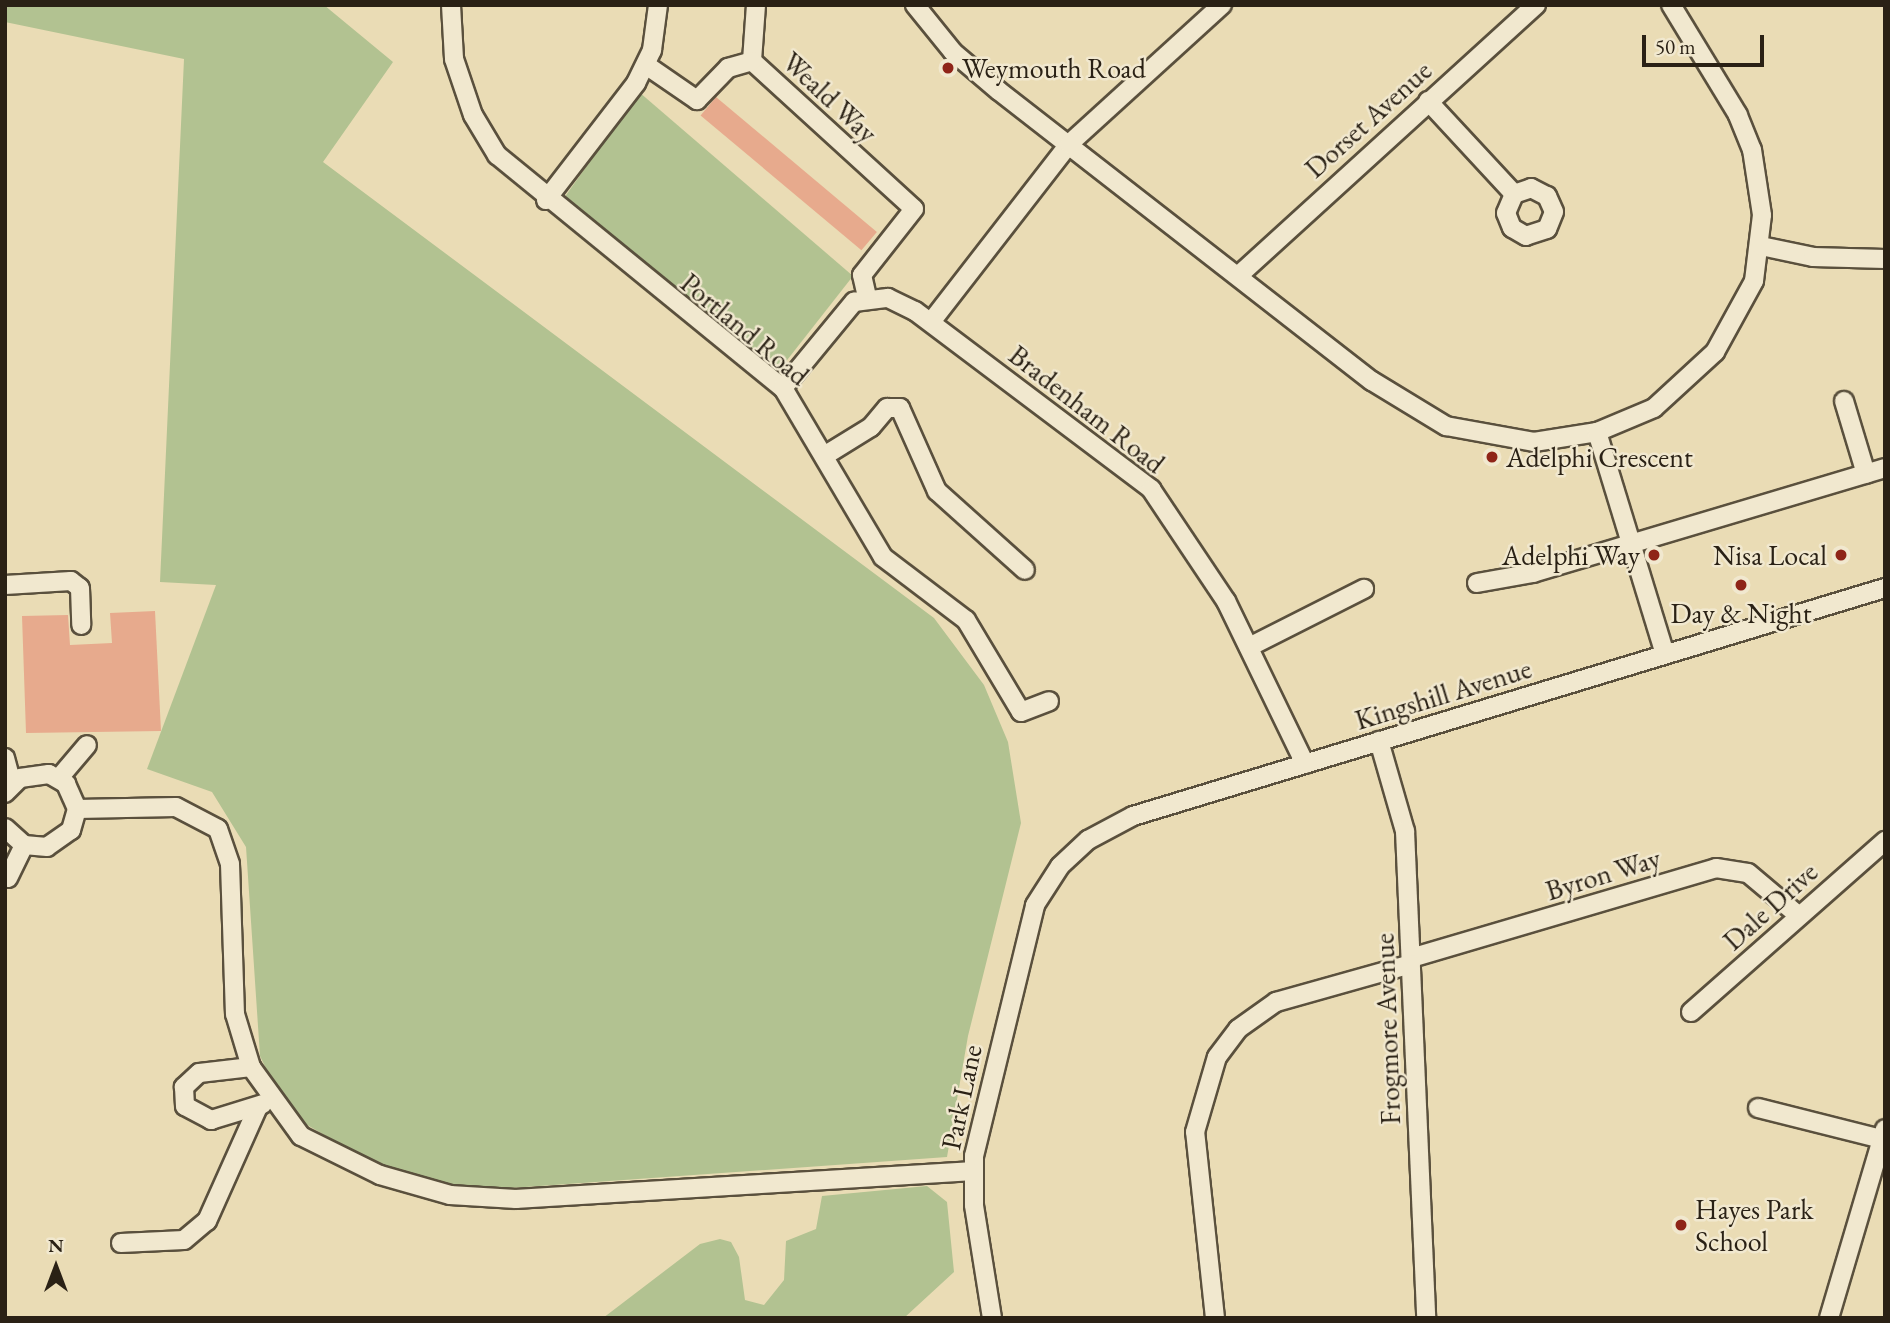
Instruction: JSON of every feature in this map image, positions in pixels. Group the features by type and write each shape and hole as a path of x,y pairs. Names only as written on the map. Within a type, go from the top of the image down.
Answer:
{"street":[{"name":"Portland Road","path":"451,5 454,59 480,131 546,200 783,388 875,547 966,620 1021,712 1049,701"},
{"path":"546,200 646,65 658,5"},
{"name":"Weald Way","path":"756,5 752,61 914,209 862,275 867,298"},
{"path":"915,5 953,52 1372,381 1446,426 1510,441 1597,432 1654,408 1715,352 1748,298 1760,246 1760,192 1746,132 1671,5"},
{"path":"931,322 1069,144 1222,5"},
{"name":"Dorset Avenue","path":"1238,276 1536,5"},
{"path":"646,65 698,100 728,68 752,61"},
{"path":"1428,101 1514,194"},
{"path":"1760,246 1813,257 1885,259"},
{"path":"783,388 842,310 867,298"},
{"name":"Bradenham Road","path":"867,298 898,300 931,322 1151,489 1197,553 1249,647 1305,764"},
{"path":"1477,583 1633,543 1877,470 1844,401"},
{"path":"824,456 871,427 887,408 904,411 937,491 1025,570"},
{"path":"1597,432 1665,654"},
{"path":"5,585 71,581 80,588 81,625"},
{"name":"Kingshill Avenue","path":"1041,892 1072,853 1113,824 1885,588"},
{"path":"1249,647 1364,589"},
{"name":"Frogmore Avenue","path":"1379,741 1403,820 1426,1318"},
{"path":"59,778 86,745"},
{"path":"5,758 9,788 39,772 59,778 76,809"},
{"path":"76,809 176,807 200,814 218,829 230,864 235,1014 265,1103 293,1129 327,1151 408,1184 470,1198 972,1171"},
{"path":"5,828 24,845 60,841 76,809"},
{"name":"Dale Drive","path":"1691,1012 1885,841"},
{"path":"8,878 24,845"},
{"name":"Byron Way","path":"1215,1318 1195,1132 1217,1057 1238,1029 1276,1002 1723,867 1748,873 1798,915"},
{"name":"Park Lane","path":"992,1318 972,1171 1019,953 1041,892"},
{"path":"251,1067 199,1073 188,1082 183,1099 189,1111 211,1120 265,1103"},
{"path":"121,1243 184,1240 207,1220 265,1103"},
{"path":"1758,1108 1883,1134 1829,1318"}],"green space":[{"path":"5,5 324,5 393,62 323,162 934,618 984,685 1008,742 1021,823 968,1036 947,1157 498,1189 434,1184 375,1164 288,1114 260,1056 246,847 212,792 147,769 216,585 160,582 184,59 5,22"},
{"path":"639,92 853,276 784,364 766,364 564,198"},
{"path":"927,1186 947,1202 954,1272 904,1318 603,1318 700,1244 720,1239 731,1242 739,1257 745,1300 764,1305 784,1280 786,1241 816,1229 822,1196"}],"building":[{"path":"716,97 877,232 861,250 701,115"},
{"path":"155,611 161,731 26,733 22,616 68,615 70,645 112,643 110,613"}],"place":[{"name":"Weymouth Road","path":"948,68"},
{"name":"Adelphi Crescent","path":"1492,457"},
{"name":"Adelphi Way","path":"1654,555"},
{"name":"Nisa Local","path":"1841,555"},
{"name":"Day & Night","path":"1741,585"},
{"name":"Hayes Park School","path":"1681,1225"}]}
